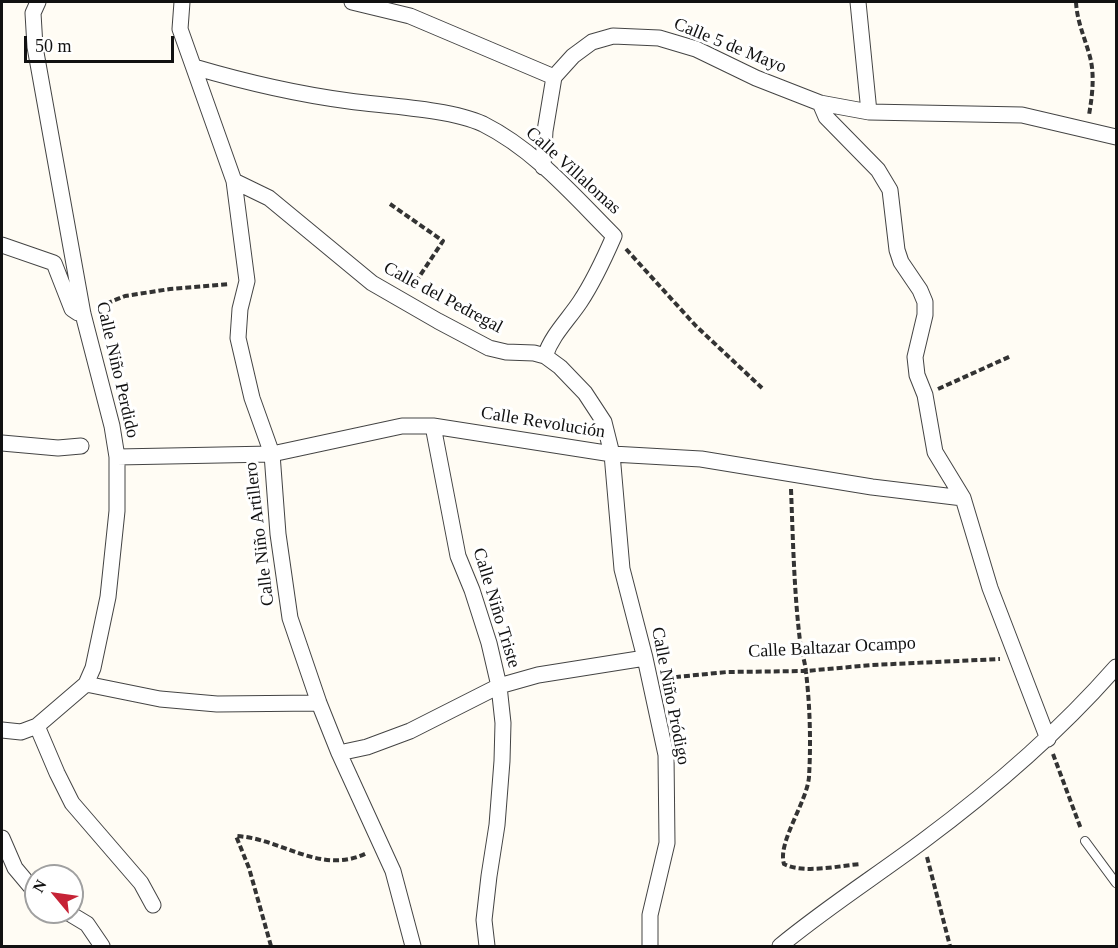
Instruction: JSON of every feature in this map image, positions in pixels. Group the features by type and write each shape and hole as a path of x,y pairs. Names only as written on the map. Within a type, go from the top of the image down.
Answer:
{"street":[{"name":"Calle Niño Perdido","path":"38,2 33,13 35,47 83,314 112,426 117,457 117,511 108,597 93,668 86,684"},
{"name":"Calle Niño Artillero","path":"182,2 180,29 234,181 247,281 240,309 238,338 252,398 272,454 278,534 290,618 339,753 393,871 413,946"},
{"path":"352,2 410,16 554,77 550,110 544,131 543,166"},
{"path":"858,2 869,112"},
{"name":"Calle 5 de Mayo","path":"554,77 573,56 592,42 613,36 659,38 696,49 756,78 820,103 869,112 1022,115 1116,137"},
{"name":"Calle Villalomas","path":"194,67 257,85 448,114 480,123 516,144 543,166 614,236"},
{"path":"820,103 826,117 878,170 890,190 897,250 901,262 920,290 925,302 925,315 915,357 917,375 925,395 934,452 963,498 990,588 1048,739"},
{"name":"Calle del Pedregal","path":"234,181 269,198 348,265 402,301 489,348 545,356"},
{"path":"612,454 604,422 585,393 560,366 545,356 550,341 580,302 600,268 614,236"},
{"path":"2,245 54,263 72,309 83,314"},
{"name":"Calle Revolución","path":"117,457 272,454 402,426 433,426 612,454 701,459 873,487 963,498"},
{"name":"Calle Niño Triste","path":"433,426 458,556 489,643 499,686 503,723 497,825 484,920 487,946"},
{"path":"2,443 58,448 81,446"},
{"name":"Calle Niño Pródigo","path":"612,454 622,568 666,755 667,843 650,915 650,946"},
{"path":"339,753 367,747 410,730 499,686 538,675 645,658"},
{"path":"780,946 813,919 923,841 1048,739 1116,667"},
{"path":"2,730 21,732 37,726 86,684 160,699 217,704 319,703"},
{"path":"37,726 72,803 141,883 153,904"},
{"path":"2,838 15,868 24,879"},
{"path":"84,922 102,946"}],"lane":[{"path":"1085,841 1116,882"}],"path":[{"path":"1076,2 1077,16 1091,59 1093,78 1086,131"},
{"path":"390,204 443,241 402,301"},
{"name":"Calle Villalomas","path":"614,236 696,326 762,388"},
{"path":"83,314 125,296 247,281"},
{"path":"925,395 1011,356"},
{"path":"790,473 797,606 809,711 809,779 804,798 790,828 782,858 784,864 791,868 804,869 893,861"},
{"name":"Calle Baltazar Ocampo","path":"650,680 727,672 806,671 872,665 1017,658"},
{"path":"1048,739 1085,841"},
{"path":"271,946 249,868 236,836 252,837 301,855 330,861 360,856 381,846"},
{"path":"923,841 950,946"}]}
